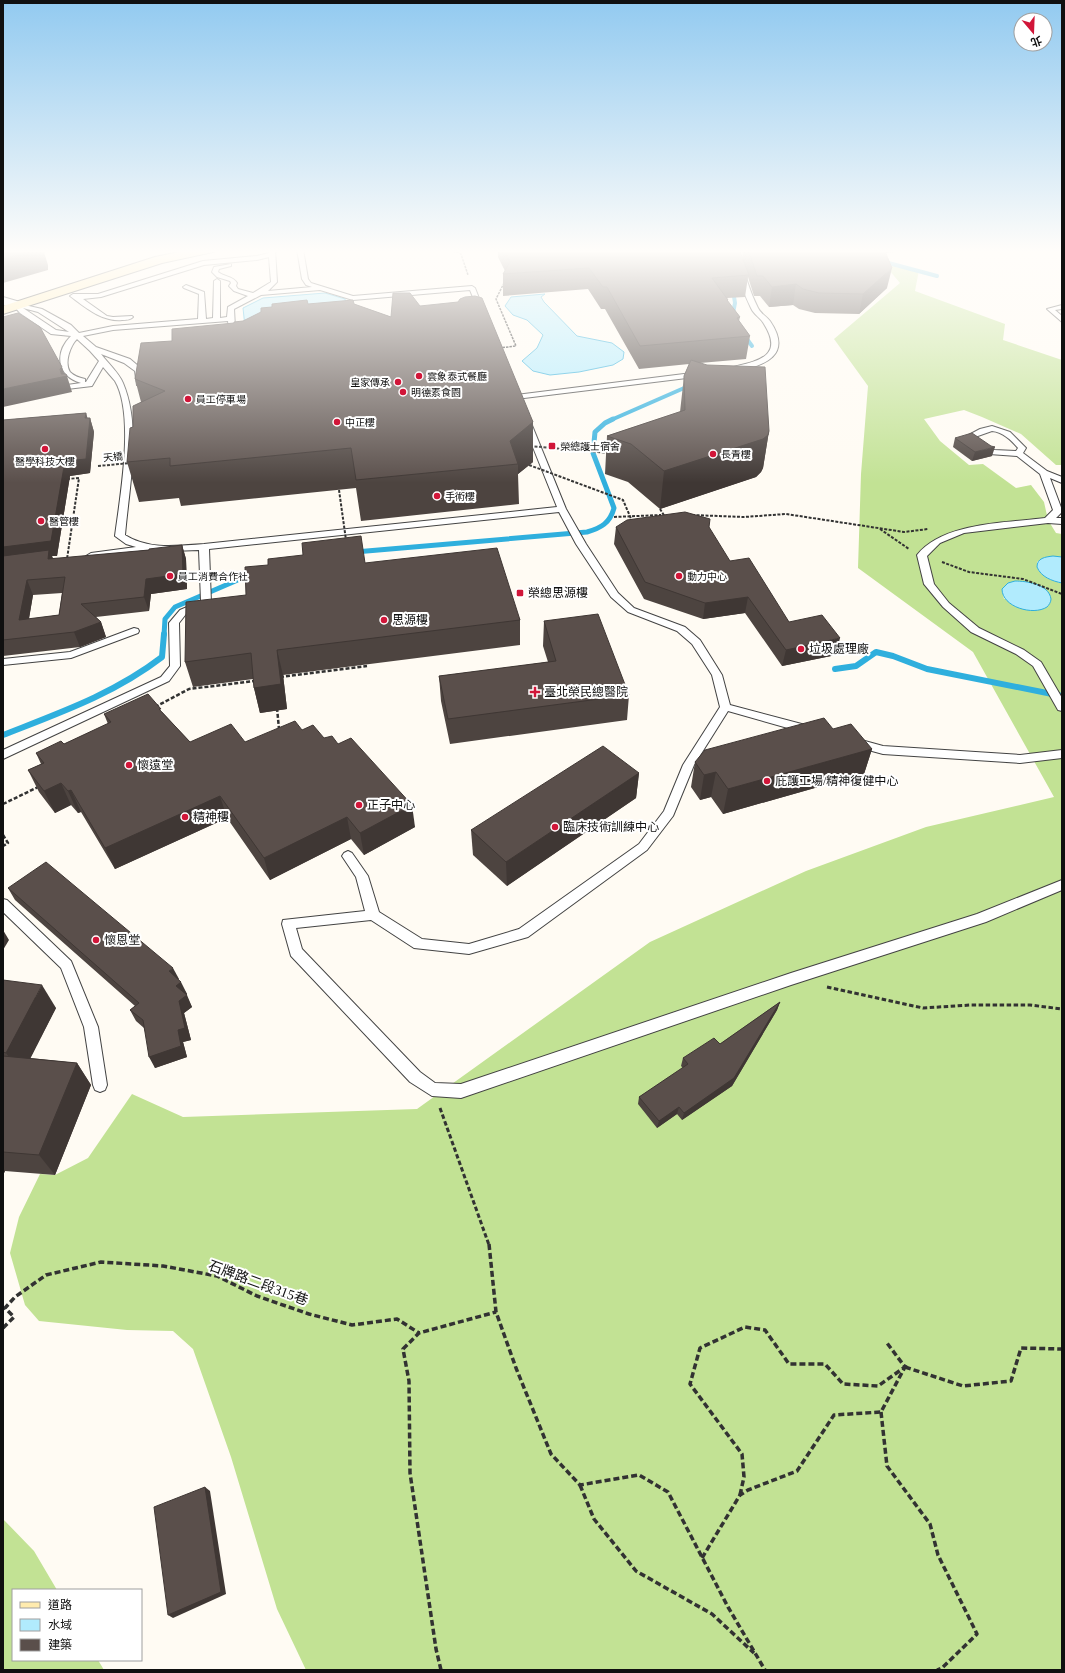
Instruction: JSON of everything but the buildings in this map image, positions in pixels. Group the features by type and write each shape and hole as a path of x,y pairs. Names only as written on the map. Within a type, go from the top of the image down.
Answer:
{"lane":[{"path":"46,327 54,332 77,335 125,327"},
{"path":"68,327 93,349 120,382 128,410 130,434 120,536 128,542 147,548"},
{"path":"232,327 246,335"},
{"path":"724,371 756,365 766,360 774,353 776,345 769,327"},
{"path":"77,335 68,344 63,364 64,371 72,378 82,381"},
{"path":"93,349 127,361 139,370 141,389"},
{"path":"70,388 89,384 103,362"},
{"path":"516,397 709,372"},
{"path":"525,418 562,509 581,544 614,595 631,610 681,629 696,642 717,675 726,707 688,765 669,813 642,848 523,933 469,949 419,944 374,915 288,924 296,952 415,1077 432,1089 461,1091 791,979 981,918 1062,885"},
{"path":"1019,454 1022,448 1014,437 1002,431 988,428 969,437 992,452 1019,454 1044,473 1062,480"},
{"path":"1044,473 1058,511 1048,520"},
{"path":"67,559 147,548 204,547 562,509"},
{"path":"1062,521 1048,520 962,531 936,541 922,555 929,584 946,605 975,630 1020,652 1037,664 1062,707"},
{"path":"3,755 165,679 175,666 174,623 183,612 206,603 204,547"},
{"path":"3,662 71,655 134,631"},
{"path":"726,707 823,733"},
{"path":"845,740 882,750 997,758 1020,759 1062,754"},
{"path":"348,856 362,876 374,915"},
{"path":"3,904 66,965 91,1027 100,1085"}],"path":[{"path":"496,348 516,346 508,327"},
{"path":"527,446 614,454"},
{"name":"天橋","path":"98,466 133,462"},
{"path":"529,465 623,500 635,528"},
{"path":"64,480 79,478 67,559"},
{"path":"339,490 346,541"},
{"path":"660,509 667,522"},
{"path":"686,515 744,516 786,514 904,532 933,529"},
{"path":"614,517 666,515"},
{"path":"878,528 907,547 924,566"},
{"path":"922,555 969,572 1023,579 1062,594"},
{"path":"273,678 367,666"},
{"path":"154,707 189,689 258,680"},
{"path":"276,705 280,734"},
{"path":"3,804 40,786"},
{"path":"3,834 8,843 3,846"},
{"path":"822,986 923,1008 971,1005 1030,1005 1062,1009"},
{"path":"432,1089 459,1156 489,1242 496,1312 516,1368 552,1454 580,1485 594,1519 636,1571 712,1614 757,1656"},
{"name":"石牌路二段315巷","path":"3,1328 14,1317 5,1308 15,1297 46,1275 101,1262 163,1266 217,1276 256,1296 323,1318 352,1325 397,1319 419,1333"},
{"path":"441,1670 436,1649 410,1473 408,1381 403,1349 419,1333 496,1312"},
{"path":"702,1558 740,1495 744,1477 742,1454 690,1384 700,1348 744,1327 765,1330 789,1364 825,1364 843,1384 878,1386 906,1366"},
{"path":"887,1343 906,1366 963,1386 1011,1381 1021,1348 1062,1349"},
{"path":"906,1366 881,1412 887,1466 930,1524 938,1555 977,1634 942,1668 937,1670"},
{"path":"740,1495 748,1490 797,1471 834,1415 881,1412"},
{"path":"580,1485 639,1475 668,1492 728,1607 765,1670"}],"green space":[{"path":"848,327 1005,327 1003,340 1062,360 1062,465 1056,465 1021,434 964,410 924,419 940,441 969,465 983,464 1016,488 1031,485 1044,502 1048,520 1056,533 1062,534 1062,557 1046,557 1037,562 1037,567 1047,578 1062,583 1062,1670 306,1670 277,1609 231,1457 193,1349 173,1331 127,1330 39,1321 25,1305 10,1253 19,1217 40,1174 55,1175 88,1158 132,1094 183,1117 417,1109 650,942 806,871 926,827 1054,797 973,652 858,568 861,474 868,386 834,339","holes":["1037,585 1048,593 1004,599 1002,589"]},
{"path":"3,1519 34,1551 56,1589 12,1589 12,1661 99,1661 104,1670 3,1670"}],"water":[{"path":"535,327 568,327 577,336 612,343 624,352 623,359 613,365 579,372 550,375 533,371 522,361 537,348 543,335"},
{"path":"1053,556 1062,557 1062,583 1047,578 1037,567 1040,560"},
{"path":"1015,581 1036,584 1046,590 1051,599 1047,607 1041,610 1027,610 1019,608 1007,601 1003,595 1002,589 1008,583"}],"waterway":[{"path":"744,335 752,346"},
{"path":"611,420 691,385"},
{"path":"355,552 587,532 601,527 610,518 614,508 593,453 595,432 611,420"},
{"path":"164,635 165,619 175,607 254,573"},
{"path":"3,735 86,702 125,682 162,657 164,634"},
{"path":"835,669 856,666 876,652 893,656 927,669 1062,696"}],"place":[{"name":"雲象泰式餐廳","path":"419,376"},
{"name":"皇家傳承","path":"398,382"},
{"name":"明德素食園","path":"403,392"},
{"name":"員工停車場","path":"188,399"},
{"name":"中正樓","path":"337,422"},
{"name":"榮總護士宿舍","path":"552,446"},
{"name":"醫學科技大樓","path":"45,449"},
{"name":"長青樓","path":"713,454"},
{"name":"手術樓","path":"437,496"},
{"name":"醫管樓","path":"41,521"},
{"name":"員工消費合作社","path":"170,576"},
{"name":"動力中心","path":"679,576"},
{"name":"榮總思源樓","path":"520,593"},
{"name":"思源樓","path":"384,620"},
{"name":"垃圾處理廠","path":"801,649"},
{"name":"臺北榮民總醫院","path":"535,692"},
{"name":"懷遠堂","path":"129,765"},
{"name":"庇護工場/精神復健中心","path":"767,781"},
{"name":"正子中心","path":"359,805"},
{"name":"精神樓","path":"185,817"},
{"name":"臨床技術訓練中心","path":"555,827"},
{"name":"懷恩堂","path":"96,940"}]}
